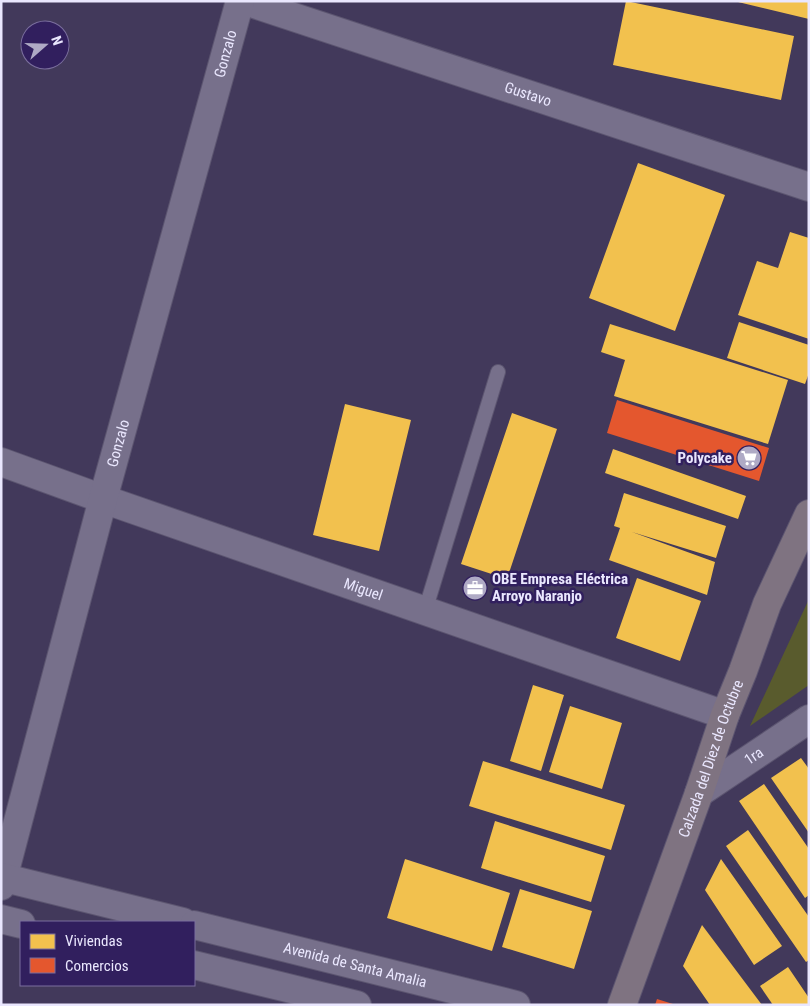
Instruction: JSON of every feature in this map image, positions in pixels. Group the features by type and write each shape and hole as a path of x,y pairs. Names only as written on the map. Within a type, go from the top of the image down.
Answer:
{"main road":[{"name":"Calzada del Diez de Octubre","path":"622,1005 699,793 725,715 767,604 809,514"}],"street":[{"name":"Gonzalo","path":"2,880 103,499 240,1"},
{"name":"Gustavo","path":"245,1 809,188"},
{"name":"Miguel","path":"1,462 725,715"},
{"name":"1ra","path":"699,793 809,719"},
{"path":"2,880 179,921"},
{"path":"1,919 20,924"},
{"name":"Avenida de Santa Amalia","path":"195,925 516,1005"},
{"path":"195,965 357,1005"}],"lane":[{"path":"425,611 498,372"}],"green space":[{"path":"809,599 809,685 750,726"}],"building: Viviendas":[{"path":"626,1 794,36 781,100 613,65"},
{"path":"809,1 809,19 738,2"},
{"path":"638,163 725,195 675,331 589,298"},
{"path":"790,232 809,238 809,339 738,315 757,261 778,268"},
{"path":"739,322 809,345 809,373 805,384 727,358"},
{"path":"610,324 788,380 768,444 614,396 625,360 601,352"},
{"path":"345,404 411,420 379,551 313,535"},
{"path":"512,413 557,429 507,579 461,564"},
{"path":"613,449 746,496 738,519 605,473"},
{"path":"624,493 726,526 716,558 632,532 715,562 707,595 609,560 620,528 614,526"},
{"path":"637,578 701,601 680,661 616,638"},
{"path":"533,685 564,695 541,771 510,761"},
{"path":"570,706 622,723 602,789 549,772"},
{"path":"801,758 809,769 809,833 771,778"},
{"path":"483,761 625,805 611,850 469,806"},
{"path":"764,784 809,849 809,895 805,898 739,801"},
{"path":"495,821 605,856 591,902 481,868"},
{"path":"748,830 809,917 809,960 806,962 726,846"},
{"path":"405,859 510,893 492,951 387,918"},
{"path":"721,859 782,946 754,965 705,890"},
{"path":"520,889 592,911 574,969 502,947"},
{"path":"702,925 762,1005 710,1005 683,966"},
{"path":"788,967 809,998 809,1005 773,1005 760,986"}],"building: Comercios":[{"path":"617,400 769,448 759,481 607,433"},
{"path":"657,999 673,1004 673,1005 655,1005"}],"place":[{"name":"Polycake","path":"749,458"},
{"name":"OBE Empresa Eléctrica Arroyo Naranjo","path":"475,588"}]}
